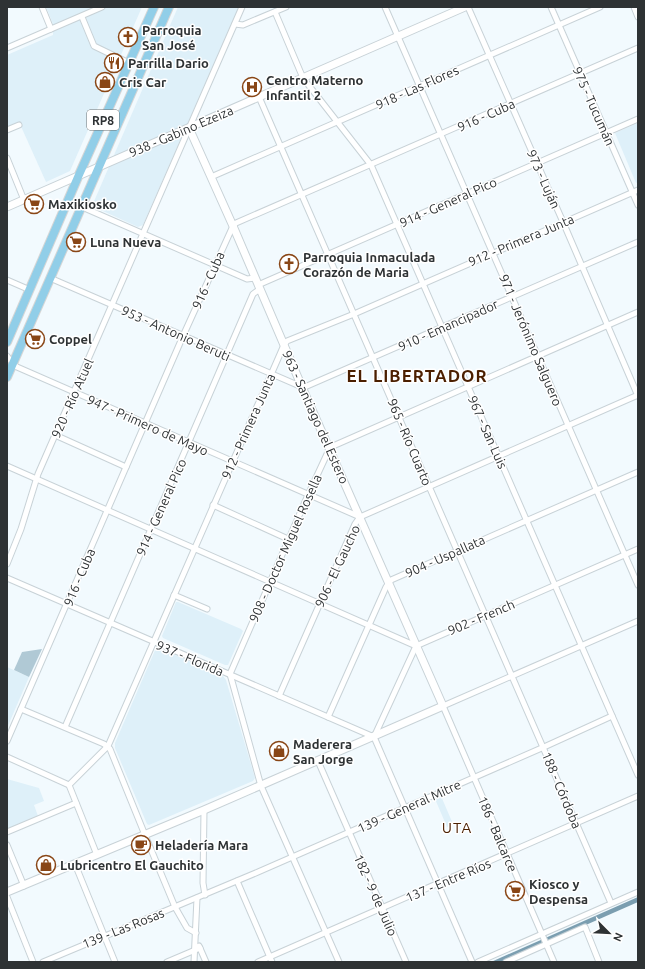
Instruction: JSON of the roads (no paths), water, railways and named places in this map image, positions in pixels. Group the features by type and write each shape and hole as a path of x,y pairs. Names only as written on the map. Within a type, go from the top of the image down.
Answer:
{"main road":[{"name":"RP8","path":"7,342 78,177 154,7"},
{"name":"RP8","path":"7,377 168,7"}],"street":[{"path":"42,7 51,29"},
{"name":"920 - Río Atuel","path":"7,564 21,529 36,479 242,7"},
{"path":"235,24 243,25 286,7"},
{"name":"971 - Jerónimo Salguero","path":"385,7 638,585"},
{"name":"938 - Gabino Ezeiza","path":"7,207 467,7"},
{"name":"973 - Luján","path":"467,7 563,222 638,396"},
{"name":"975 - Tucumán","path":"551,7 605,133 638,205"},
{"name":"918 - Las Flores","path":"212,177 600,7"},
{"path":"634,7 638,17"},
{"path":"7,48 100,8"},
{"name":"967 - San Luis","path":"275,12 303,78 370,165 443,327 638,775"},
{"path":"82,16 94,46 129,63"},
{"name":"916 - Cuba","path":"7,741 214,265 233,226 236,223 638,48"},
{"name":"965 - Río Cuarto","path":"260,97 512,676"},
{"name":"914 - General Pico","path":"65,727 258,284 638,119"},
{"path":"7,130 18,125"},
{"name":"963 - Santiago del Estero","path":"189,128 212,177 302,387 443,706"},
{"path":"7,158 24,200"},
{"name":"912 - Primera Junta","path":"69,785 109,748 153,642 284,344 287,341 354,314 493,252 638,190"},
{"path":"82,207 258,284"},
{"name":"910 - Emancipador","path":"302,387 374,358 638,242"},
{"name":"953 - Antonio Beruti","path":"50,278 302,387"},
{"path":"7,280 30,290"},
{"path":"330,449 333,446 638,312"},
{"name":"947 - Primero de Mayo","path":"7,356 17,367 360,517"},
{"name":"906 - El Gaucho","path":"279,696 319,603 355,524 360,517 638,396"},
{"path":"55,435 126,467"},
{"name":"908 - Doctor Miguel Rosella","path":"230,674 288,539 330,449"},
{"path":"7,466 416,646 374,737 472,962"},
{"name":"904 - Uspallata","path":"388,583 393,579 638,472"},
{"path":"213,505 288,539"},
{"name":"902 - French","path":"416,646 638,549"},
{"name":"937 - Florida","path":"7,578 374,737"},
{"path":"328,717 388,583"},
{"path":"174,595 207,609"},
{"path":"7,892 261,786 638,621"},
{"path":"230,674 261,786 339,962"},
{"name":"188 - Córdoba","path":"512,676 611,903"},
{"name":"186 - Balcarce","path":"443,706 554,962"},
{"path":"21,708 109,748 176,907 187,928 196,933"},
{"name":"139 - General Mitre","path":"204,895 612,716"},
{"path":"7,757 69,785 97,855"},
{"name":"182 - 9 de Julio","path":"318,761 406,962"},
{"name":"137 - Entre Ríos","path":"258,962 271,959 382,908 638,796"},
{"path":"7,832 76,803"},
{"path":"204,810 204,895"},
{"path":"7,845 24,886"},
{"path":"75,864 115,962"},
{"path":"237,881 271,959"},
{"path":"478,962 638,892"},
{"name":"139 - Las Rosas","path":"42,962 204,895"},
{"path":"7,897 33,962"},
{"path":"198,898 195,941 197,949 206,962"},
{"path":"506,962 584,927 599,962"},
{"path":"167,962 197,949"},
{"path":"194,962 197,949"}],"place":[{"name":"Parroquia San José","path":"128,37"},
{"name":"Parrilla Dario","path":"114,63"},
{"name":"Cris Car","path":"105,82"},
{"name":"Centro Materno Infantil 2","path":"252,87"},
{"name":"Maxikiosko","path":"34,204"},
{"name":"Luna Nueva","path":"76,242"},
{"name":"Parroquia Inmaculada Corazón de Maria","path":"289,264"},
{"name":"Coppel","path":"35,339"},
{"name":"Maderera San Jorge","path":"279,751"},
{"name":"Heladería Mara","path":"141,845"},
{"name":"Lubricentro El Gauchito","path":"46,865"},
{"name":"Kiosco y Despensa","path":"515,891"}],"district":[{"name":"EL LIBERTADOR","path":"417,375"},
{"name":"UTA","path":"457,827"}]}
